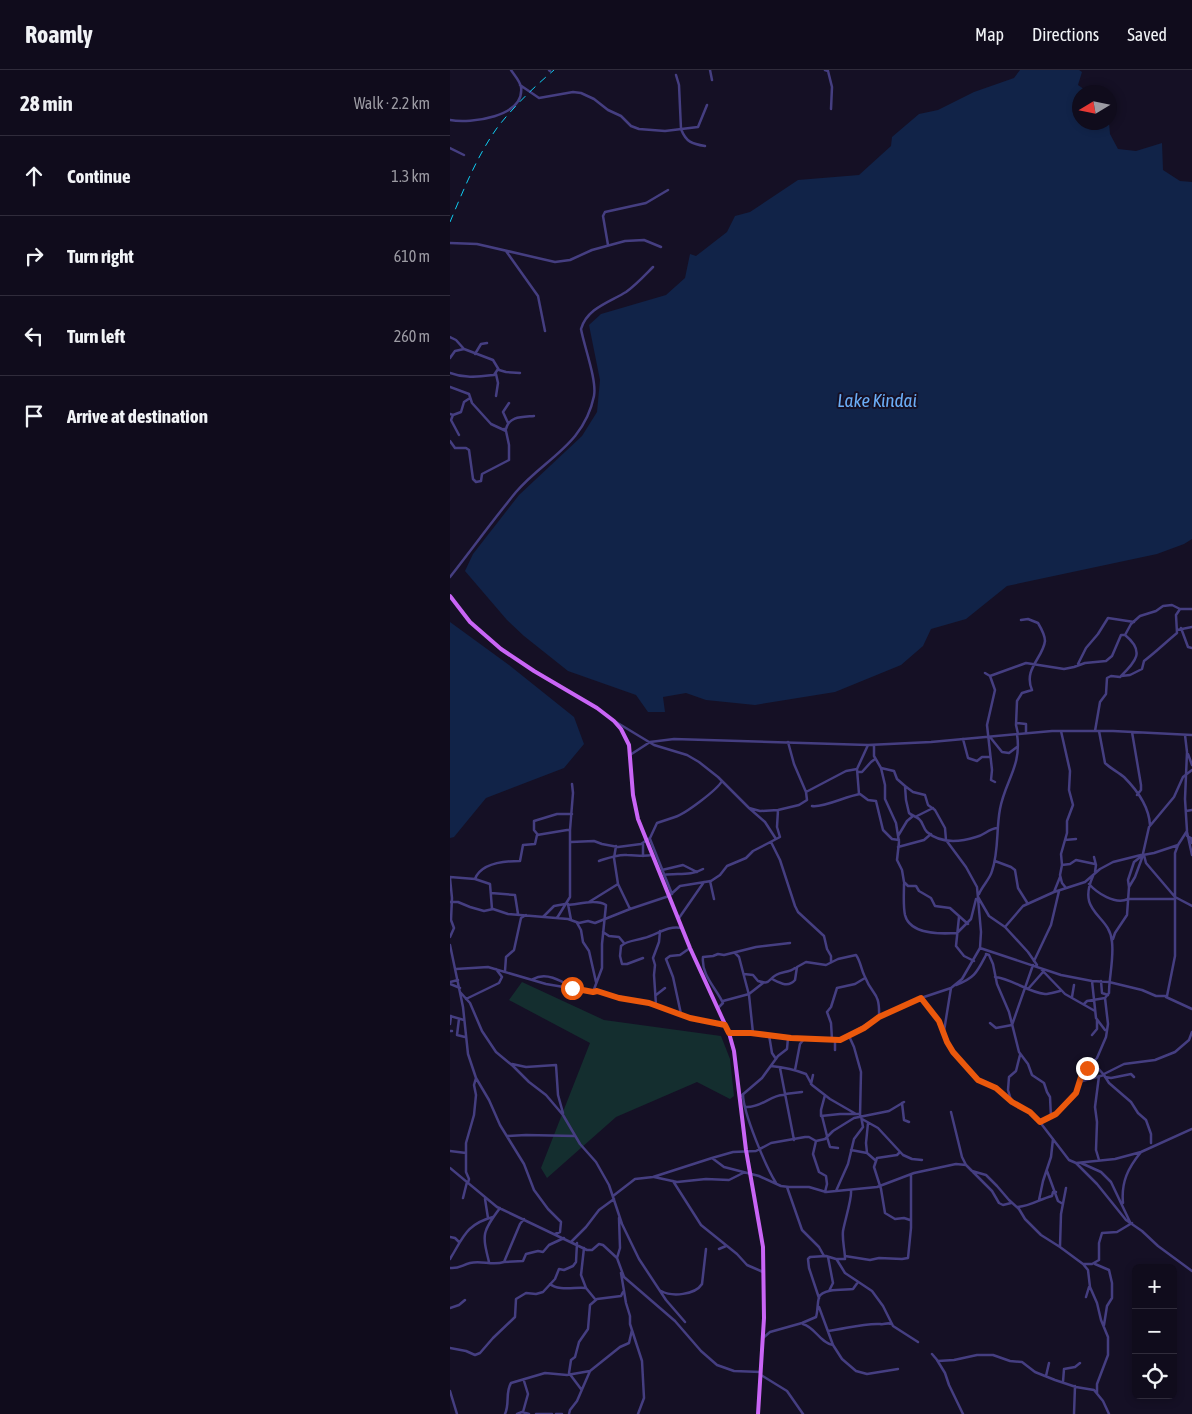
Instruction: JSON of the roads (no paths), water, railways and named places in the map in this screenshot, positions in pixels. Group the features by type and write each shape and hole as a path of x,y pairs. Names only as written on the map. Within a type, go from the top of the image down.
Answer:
{"main road":[{"path":"450,596 470,622 501,649 597,708 614,721 627,740 635,808 646,841 671,895 678,921 729,1033 736,1057 742,1095 746,1150 763,1247 763,1338 758,1414"}],"street":[{"path":"512,70 520,85 537,97 573,92 581,93 591,97 608,110 621,116 634,128 660,131 698,126 707,105"},
{"path":"710,70 712,80"},
{"path":"825,70 828,72 832,85 831,109"},
{"path":"676,75 680,85 681,129 684,137 689,142 705,146"},
{"path":"450,120 472,121 503,114 518,100 520,85"},
{"path":"450,148 464,155"},
{"path":"608,245 603,216 605,212 646,203 668,190"},
{"path":"450,243 470,242 551,262 570,260 608,245 640,239 661,247"},
{"path":"506,251 538,296 545,331"},
{"path":"450,577 517,491 569,444 577,434 587,415 594,390 581,329 583,321 593,310 628,291 653,267"},
{"path":"450,337 456,340 464,349 493,360 498,369 520,373"},
{"path":"475,354 481,344 487,343"},
{"path":"450,358 454,351 464,349"},
{"path":"496,396 498,383 496,374 498,369"},
{"path":"450,373 467,378 496,374"},
{"path":"450,387 466,392 472,403 491,424 507,432 509,460 482,474 482,479 475,482 469,450 466,448 452,448 450,441"},
{"path":"459,435 451,420 451,414 460,413 464,402 470,398"},
{"path":"508,422 503,412 509,402"},
{"path":"504,429 508,422 514,418 534,416"},
{"path":"990,676 1021,664 1064,668 1108,660 1112,656 1121,635 1125,635 1140,616 1156,611 1164,606 1173,605 1180,609 1192,609"},
{"path":"1150,826 1149,813 1137,795 1123,777 1104,762 1097,731 1100,702 1106,692 1107,678 1130,675 1143,668 1144,661 1177,633 1176,615 1180,609"},
{"path":"1078,666 1086,648 1108,618 1134,622"},
{"path":"933,808 907,821 899,838 897,860 902,870 904,882 905,912 909,924 919,929 934,933 957,933 968,924 978,897 992,873 997,848 997,828 1002,799 1017,762 1017,700 1022,693 1032,690 1030,684 1033,664 1042,649 1044,637 1038,623 1028,619 1022,620"},
{"path":"1177,630 1192,627"},
{"path":"1182,628 1188,647 1192,648"},
{"path":"1120,676 1134,663 1137,655 1134,643 1125,635"},
{"path":"986,673 990,676 994,686 994,694 988,715 988,737 992,770 991,781 996,782"},
{"path":"614,721 624,725 650,742 694,759 710,769 765,822 778,838"},
{"path":"1017,723 1026,724 1026,733"},
{"path":"1054,892 1062,865 1061,851 1067,833 1067,821 1073,805 1069,790 1070,772 1061,731"},
{"path":"630,755 650,742 667,739 874,745 1061,731 1192,735"},
{"path":"1132,732 1141,785 1141,790 1137,795"},
{"path":"1185,735 1187,752 1186,831 1192,859"},
{"path":"988,737 1002,752 1008,753 1017,746"},
{"path":"963,739 968,758 977,761 982,757 990,757"},
{"path":"749,808 760,811 778,810 806,802 808,799 794,764 788,742"},
{"path":"859,794 857,770 868,745"},
{"path":"874,745 876,759 882,768 886,802 895,820 899,838"},
{"path":"1187,752 1192,765"},
{"path":"806,792 846,771 857,770 862,772 870,762 876,759"},
{"path":"882,768 894,771 897,779 913,792 924,794 928,805 933,808 945,830 946,840 974,881 978,897 981,932 980,948 974,961 955,986"},
{"path":"1129,887 1135,877 1142,855 1146,833 1174,797 1183,777 1192,770"},
{"path":"643,856 646,841 656,824 677,817 692,808 719,786 722,781"},
{"path":"557,918 567,905 570,897 572,784"},
{"path":"905,786 909,812 920,820 926,831 931,834 954,841 980,836 988,830 997,828"},
{"path":"812,806 819,806 859,794 868,800 875,801 883,830 891,839 899,838"},
{"path":"877,804 886,802"},
{"path":"778,810 778,838"},
{"path":"1186,811 1192,810"},
{"path":"538,835 534,830 534,820 557,814 572,814"},
{"path":"538,835 570,830"},
{"path":"1166,997 1168,996 1175,956 1175,853 1186,831"},
{"path":"1067,833 1069,839"},
{"path":"898,846 922,840 931,834"},
{"path":"475,879 480,870 489,866 520,860 523,845 535,844 538,835"},
{"path":"1187,836 1191,838 1192,843"},
{"path":"577,923 589,921 594,923 671,895 680,886 710,881 720,875 728,866 746,858 751,852 778,838"},
{"path":"1065,840 1076,839"},
{"path":"571,842 593,841 616,846 646,841"},
{"path":"646,841 662,870 671,895"},
{"path":"771,842 780,860 796,909 825,937 831,962"},
{"path":"1005,926 1016,912 1028,904 1054,892 1085,882 1113,862 1178,845"},
{"path":"616,846 614,857 618,884 630,909"},
{"path":"599,861 626,854 652,855"},
{"path":"1040,1122 1058,1112 1076,1093 1084,1072 1095,1062 1106,1037 1108,1024 1107,996 1113,941 1115,933 1126,918 1129,875 1134,862 1142,855"},
{"path":"1142,855 1146,863 1175,898 1192,906"},
{"path":"1094,857 1096,864 1094,875 1089,884 1088,896 1092,908 1107,926 1113,941"},
{"path":"1062,865 1070,864 1076,860 1104,867"},
{"path":"994,861 1015,870 1018,888 1028,904"},
{"path":"662,870 683,864 697,872"},
{"path":"664,876 676,873 692,874 703,869"},
{"path":"1060,875 1062,883 1066,888"},
{"path":"450,937 454,929 451,920 450,877 475,879 490,884 492,909"},
{"path":"710,881 714,900"},
{"path":"676,927 682,912 704,882"},
{"path":"904,882 908,886 916,886 920,892 931,898 935,906 947,907 953,910 968,924"},
{"path":"589,902 618,884"},
{"path":"1089,884 1094,890 1105,896 1124,901 1128,899 1175,898"},
{"path":"1012,1025 1034,963 1051,925 1059,891"},
{"path":"491,893 516,895 518,914"},
{"path":"978,897 991,918 998,920 1005,926 1028,952 1034,963 1062,991 1095,1012"},
{"path":"451,902 458,902 484,911 492,909 506,913 571,920 577,923 581,930 582,942 589,952 596,982"},
{"path":"544,916 554,906 589,902 606,904 602,968 593,991"},
{"path":"567,905 571,920"},
{"path":"505,971 506,958 514,950 521,918 527,914"},
{"path":"959,917 956,946 964,956 974,961"},
{"path":"643,958 626,964 622,963 620,947 624,943 644,938 660,931 676,927 682,928"},
{"path":"656,1005 655,965 653,958 660,931"},
{"path":"603,932 609,936 619,937 624,943"},
{"path":"718,1008 723,1005 722,1001 707,977 702,959 704,957 717,954 724,955 762,946 790,943"},
{"path":"450,945 460,988 468,1054 476,1078 518,1156 524,1163 534,1190 560,1222 560,1233 554,1234"},
{"path":"681,1014 673,977 666,959 670,956 682,955 690,948"},
{"path":"980,948 989,955 992,961 995,977 1020,1054 1028,1064 1032,1075 1044,1083 1046,1092 1050,1097 1051,1117"},
{"path":"734,952 739,957 749,994 753,1033"},
{"path":"987,953 1034,963"},
{"path":"729,1033 753,1033 804,1039 843,1039 879,1017 921,998 967,981 974,976 987,953"},
{"path":"744,974 753,975 758,981 770,982 776,975 791,971 806,962 826,965 856,955 865,978 878,998 879,1017"},
{"path":"455,969 484,967 496,969 532,980 656,1005 695,1019 725,1025"},
{"path":"772,979 785,985 792,983 795,979 796,967"},
{"path":"1039,967 1061,975 1109,982 1142,990 1156,996 1166,997 1192,1009"},
{"path":"466,999 499,983 502,976 496,969"},
{"path":"1026,988 1043,972"},
{"path":"532,980 540,976 551,977 562,981 572,988"},
{"path":"995,977 1045,994 1062,991"},
{"path":"835,1050 832,1024 827,1012 831,1007 837,988 855,984 865,978"},
{"path":"450,983 458,980"},
{"path":"1092,981 1097,1029 1092,1035"},
{"path":"1101,981 1102,993 1107,996"},
{"path":"654,982 660,982"},
{"path":"722,1001 749,994 764,982"},
{"path":"450,983 460,988"},
{"path":"1072,997 1074,985"},
{"path":"656,995 665,988"},
{"path":"944,1031 951,988"},
{"path":"460,992 466,999 482,1031 496,1052 528,1082 546,1095 563,1115 575,1136 596,1162 608,1182 619,1216 639,1259 684,1322"},
{"path":"1084,1004 1087,1001 1107,996"},
{"path":"921,998 939,1021 953,1052 978,1080 996,1088 1008,1090"},
{"path":"450,1024 450,1016 464,1020"},
{"path":"1096,1018 1106,1031"},
{"path":"459,1019 457,1035 465,1037"},
{"path":"990,1023 996,1028 1012,1025"},
{"path":"1104,1076 1124,1064 1155,1060 1175,1052 1189,1040 1192,1032"},
{"path":"769,1035 772,1053 776,1059"},
{"path":"836,1192 836,1187 848,1164 854,1139 863,1127 860,1116 862,1072 854,1044 849,1036"},
{"path":"777,1184 768,1169 742,1095 762,1078 776,1059 787,1049 788,1038"},
{"path":"795,1070 800,1044 804,1039"},
{"path":"843,1039 854,1044"},
{"path":"1012,1102 1008,1090 1009,1077 1016,1070 1020,1054"},
{"path":"1095,1062 1109,1083 1132,1102 1138,1113 1146,1120 1151,1134 1151,1143"},
{"path":"510,1064 526,1067 556,1065 558,1095 563,1115"},
{"path":"771,1066 795,1070 807,1075 808,1081 825,1095 878,1128 900,1152 912,1159 922,1160"},
{"path":"780,1068 794,1140"},
{"path":"1079,1082 1099,1076 1113,1078 1131,1074 1134,1077"},
{"path":"811,1084 813,1076"},
{"path":"1099,1076 1094,1107 1097,1122 1096,1150 1099,1160"},
{"path":"463,1198 469,1179 466,1172 466,1153 467,1140 474,1114 476,1095 474,1085 476,1078"},
{"path":"996,1088 1012,1102 1030,1112 1040,1122 1069,1160 1076,1163 1097,1184 1125,1219 1142,1230 1158,1246 1192,1271"},
{"path":"745,1107 763,1104 781,1094 802,1092"},
{"path":"825,1095 820,1112 831,1147 838,1148"},
{"path":"572,1241 585,1229 601,1208 635,1179 653,1176 720,1155 746,1150 755,1151 771,1143 808,1137 816,1141 825,1139 851,1120 860,1116 889,1111 903,1102 904,1120 909,1122"},
{"path":"951,1112 962,1157 968,1167 991,1191 999,1203 1003,1205 1011,1203"},
{"path":"822,1116 840,1114 860,1116"},
{"path":"867,1153 868,1123"},
{"path":"1076,1163 1115,1159 1142,1152 1192,1129"},
{"path":"507,1136 575,1136"},
{"path":"1039,1200 1051,1157 1053,1139"},
{"path":"816,1141 814,1155 819,1172 826,1176 825,1192"},
{"path":"851,1150 867,1153 875,1160"},
{"path":"450,1151 466,1153"},
{"path":"875,1160 878,1157 895,1155 900,1152"},
{"path":"1123,1207 1122,1190 1125,1176 1133,1161 1142,1152"},
{"path":"712,1158 724,1167 762,1177 777,1184 787,1187 806,1186 825,1192 851,1191 880,1186 911,1175 956,1164 968,1167"},
{"path":"875,1160 874,1170 880,1186 885,1213 895,1219 904,1218 910,1220"},
{"path":"1081,1162 1101,1172 1111,1182 1131,1223"},
{"path":"450,1168 484,1197 512,1215 584,1248 592,1250 598,1244 603,1244 617,1258 632,1330 642,1361 644,1398 638,1414"},
{"path":"1047,1170 1058,1200 1063,1204"},
{"path":"972,1171 984,1174 990,1178 1041,1235 1060,1246 1088,1270 1090,1285 1108,1335 1107,1358 1096,1384 1097,1393 1109,1414"},
{"path":"653,1176 683,1182 706,1179 729,1180 745,1172"},
{"path":"845,1256 870,1260 908,1258 910,1254 911,1175"},
{"path":"674,1181 698,1222 737,1254 747,1265 764,1273"},
{"path":"787,1187 801,1228 826,1256 833,1283 829,1291"},
{"path":"1060,1246 1061,1214 1066,1188"},
{"path":"845,1256 843,1232 852,1196 851,1191"},
{"path":"1016,1207 1028,1206 1050,1197 1053,1192 1056,1192"},
{"path":"484,1197 488,1218 484,1241 489,1262"},
{"path":"488,1224 500,1208"},
{"path":"617,1258 620,1248 619,1216"},
{"path":"450,1259 459,1242 471,1227 493,1217"},
{"path":"504,1262 520,1224 524,1219"},
{"path":"1094,1264 1100,1258 1099,1244 1102,1233 1117,1232 1131,1223"},
{"path":"450,1237 455,1238 459,1242"},
{"path":"450,1268 459,1268 471,1263 489,1262 497,1264 523,1261 526,1254 538,1251 543,1252 548,1245 564,1238"},
{"path":"450,1348 467,1351 475,1356 478,1355 492,1338 515,1318 516,1299 526,1293 541,1293 555,1279 559,1268 564,1270 573,1266 576,1262 577,1244"},
{"path":"719,1249 726,1246"},
{"path":"584,1248 580,1275 595,1299"},
{"path":"660,1290 676,1294 700,1288 706,1249"},
{"path":"763,1338 772,1331 802,1324 816,1316 819,1298 808,1263 810,1257 826,1256 845,1259 845,1256"},
{"path":"836,1259 845,1273 872,1292 883,1306 892,1324"},
{"path":"1082,1264 1094,1264 1109,1271 1112,1282 1112,1298 1107,1304 1104,1326"},
{"path":"620,1269 629,1282 675,1321 717,1365 730,1370 761,1373 788,1392 803,1414"},
{"path":"819,1298 822,1294 829,1291 853,1289 858,1282"},
{"path":"550,1283 556,1287 587,1288"},
{"path":"1086,1297 1090,1285"},
{"path":"581,1389 569,1373 571,1360 576,1357 580,1341 588,1329 589,1307 595,1299 605,1296 621,1296 624,1290"},
{"path":"450,1308 457,1306 465,1300"},
{"path":"818,1306 833,1345 842,1359 861,1374 898,1369"},
{"path":"827,1331 863,1326 874,1322 880,1324 887,1323 892,1324 918,1342"},
{"path":"802,1324 809,1326 824,1342 833,1345"},
{"path":"569,1414 590,1371 620,1347 629,1343 632,1330"},
{"path":"932,1354 946,1374 949,1385 963,1414"},
{"path":"937,1360 954,1360 977,1355 992,1355 1010,1361 1022,1362 1034,1371 1046,1376 1064,1383 1090,1389 1097,1393"},
{"path":"1046,1376 1049,1363"},
{"path":"1064,1383 1064,1369 1075,1367 1080,1363"},
{"path":"505,1414 508,1405 507,1392 511,1383 548,1373 570,1375 590,1371"},
{"path":"523,1412 528,1394 524,1381"},
{"path":"1074,1414 1075,1386"},
{"path":"450,1391 457,1414"},
{"path":"517,1414 523,1412 529,1414"},
{"path":"537,1414 552,1414"},
{"path":"556,1414 562,1414"}],"water":[{"name":"Lake Kindai","path":"1020,70 1079,70 1082,72 1078,85 1072,85 1072,130 1110,130 1118,149 1136,151 1162,143 1163,170 1180,181 1192,182 1192,539 1157,554 1007,586 966,619 931,629 923,646 901,665 835,692 755,705 706,700 686,693 663,697 665,712 648,712 636,695 568,671 524,636 507,620 465,571 473,554 519,495 582,436 597,412 600,380 589,325 601,314 666,295 685,278 690,254 696,256 727,232 735,216 750,212 798,180 859,175 891,146 892,137 919,114 938,110 974,92 1014,78"},
{"path":"450,622 509,665 574,717 584,744 564,768 486,798 454,837 450,838"}],"railway":[{"path":"450,222 465,186 497,128 510,112 554,70"}]}
